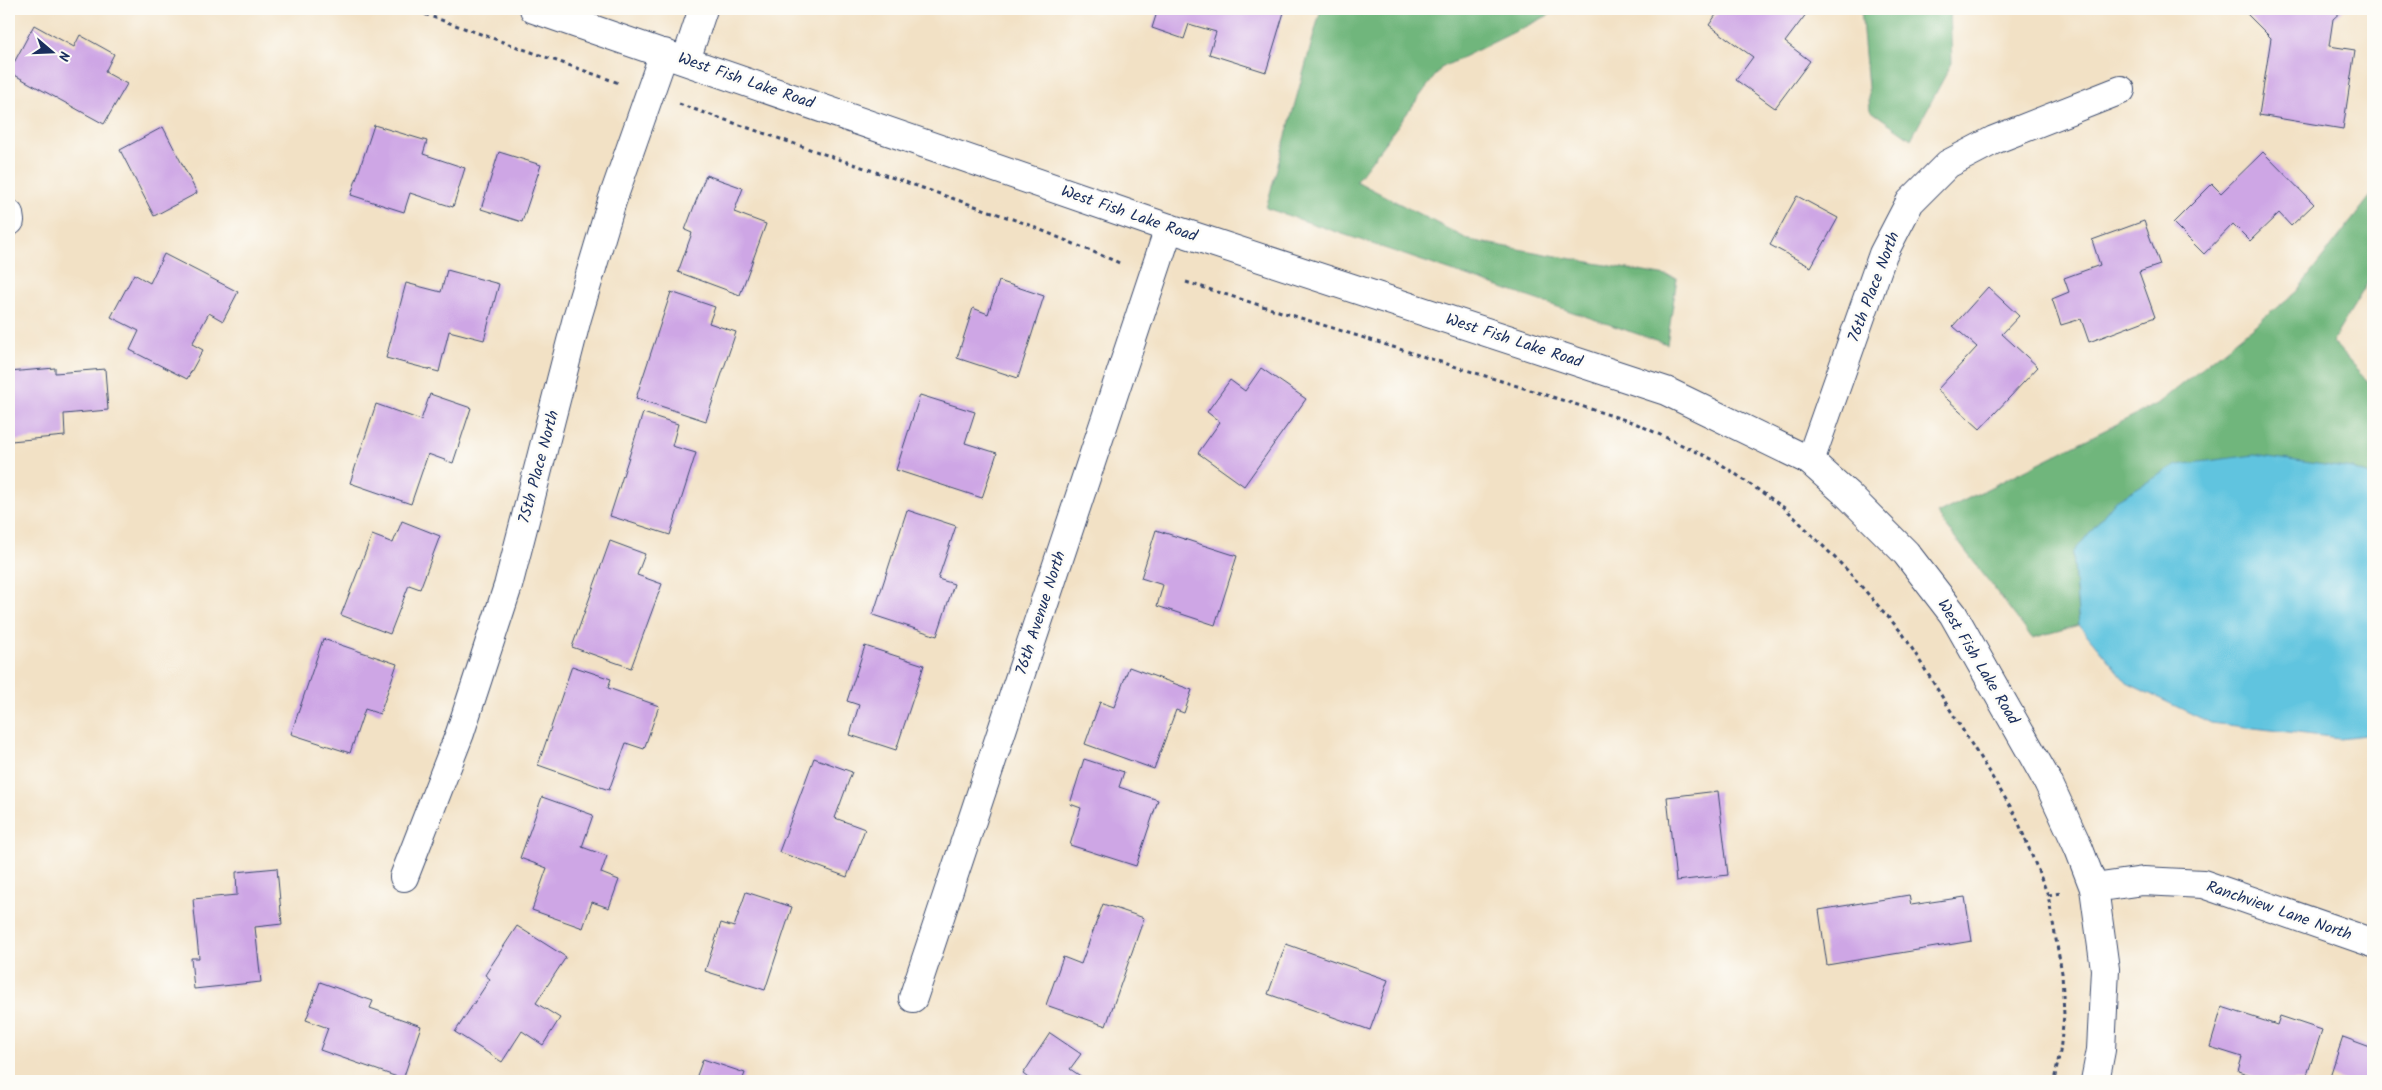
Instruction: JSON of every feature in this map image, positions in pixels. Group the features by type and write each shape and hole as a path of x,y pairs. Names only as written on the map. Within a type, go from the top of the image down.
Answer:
{"street":[{"name":"West Fish Lake Road","path":"534,9 675,56 1169,228 1666,391 1810,461 1848,495 1906,553 1953,614 2048,782 2079,849 2094,888 2105,969 2101,1050 2095,1081"},
{"name":"75th Place North","path":"404,877 460,733 508,586 576,318 612,201 649,94 675,56 703,9"},
{"name":"76th Place North","path":"1810,461 1884,254 1910,202 1948,164 1994,140 2121,90"},
{"name":"76th Avenue North","path":"913,998 1169,228"},
{"name":"Ranchview Lane North","path":"2094,888 2143,881 2203,884 2373,942"}],"path":[{"path":"410,9 1024,224 1126,266 1635,423 1718,462 1786,509 1847,570 1904,634 2014,814 2048,895 2062,973 2064,1015 2060,1052 2054,1081"}],"green space":[{"path":"1321,9 1557,9 1555,12 1441,68 1356,181 1469,240 1677,278 1667,344 1266,208"},
{"path":"1861,9 1950,9 1952,63 1911,139 1870,110"},
{"path":"2373,193 2373,274 2332,342 2373,387 2373,476 2352,469 2073,553 2079,625 2032,638 1937,514 2157,404 2296,292"}],"water":[{"path":"2254,455 2352,469 2373,476 2373,734 2340,738 2211,723 2127,683 2079,625 2073,553 2116,500 2177,465"}],"building":[{"path":"1158,9 1285,9 1266,72 1209,54 1216,32 1189,24 1184,39 1152,28"},
{"path":"1720,9 1810,9 1785,42 1810,61 1775,108 1736,80 1753,57 1709,25"},
{"path":"2242,9 2344,9 2333,19 2329,46 2355,50 2343,129 2259,115 2271,38"},
{"path":"34,25 74,47 80,35 114,54 105,72 127,84 104,124 9,72"},
{"path":"374,125 427,141 423,154 465,168 453,207 410,193 404,212 351,195"},
{"path":"163,127 197,193 154,216 120,150"},
{"path":"499,152 541,165 522,222 481,209"},
{"path":"2263,152 2314,204 2291,226 2279,213 2250,241 2233,224 2204,254 2173,223 2212,184 2221,193"},
{"path":"706,175 743,188 734,212 766,224 740,295 678,272 692,233 685,230"},
{"path":"1797,196 1838,218 1811,267 1770,245"},
{"path":"2144,221 2160,265 2139,272 2155,317 2089,342 2081,319 2061,325 2052,299 2069,292 2064,278 2100,265 2092,240"},
{"path":"164,254 238,292 223,321 209,313 192,344 203,350 187,379 130,350 139,331 111,317 134,274 150,283"},
{"path":"447,270 499,284 484,340 449,331 439,372 386,358 406,283 441,292"},
{"path":"999,281 1044,296 1018,378 957,358 973,308 988,314"},
{"path":"1988,287 2019,316 2002,334 2038,367 1980,429 1937,390 1977,347 1953,326"},
{"path":"671,292 715,307 709,323 736,332 706,421 636,398"},
{"path":"55,368 55,373 105,369 108,410 64,414 65,436 11,441 9,372"},
{"path":"1261,368 1306,399 1244,486 1198,453 1220,422 1207,412 1230,380 1245,391"},
{"path":"430,394 471,408 453,463 428,454 411,504 350,483 376,404 421,420"},
{"path":"920,395 975,412 965,443 997,453 982,498 896,470"},
{"path":"643,413 678,424 672,446 696,453 670,535 610,516"},
{"path":"907,510 956,526 938,579 954,584 937,636 873,615"},
{"path":"402,521 440,536 420,589 409,585 390,634 341,615 372,535 393,543"},
{"path":"1156,530 1237,556 1215,625 1157,606 1163,585 1141,578"},
{"path":"610,541 645,554 637,575 662,584 631,668 572,647"},
{"path":"323,639 397,664 380,714 365,709 350,753 291,734"},
{"path":"865,646 924,665 896,750 850,735 859,705 847,701"},
{"path":"572,666 611,679 608,688 659,706 644,749 626,743 609,790 538,765"},
{"path":"1129,667 1192,690 1184,713 1176,710 1154,769 1085,744 1100,702 1114,707"},
{"path":"814,758 852,772 835,818 865,829 847,877 779,852"},
{"path":"1084,759 1124,772 1119,787 1158,800 1136,866 1070,845 1081,808 1070,804"},
{"path":"1718,791 1728,875 1676,881 1667,797"},
{"path":"542,797 593,815 582,847 607,856 601,873 619,880 609,908 592,902 583,928 532,910 547,868 520,858"},
{"path":"277,868 282,924 255,927 261,982 194,989 191,958 199,958 193,899 237,895 236,872"},
{"path":"746,892 792,907 765,990 705,971 721,923 734,927"},
{"path":"1909,895 1911,905 1965,897 1972,941 1827,965 1819,910"},
{"path":"1103,904 1144,918 1106,1026 1046,1005 1063,957 1081,964"},
{"path":"517,926 566,957 536,1003 560,1018 543,1045 522,1031 502,1062 455,1032 490,979 485,975"},
{"path":"1286,944 1388,980 1370,1030 1268,994"},
{"path":"320,982 373,1001 370,1008 421,1026 403,1079 320,1050 328,1028 306,1020"},
{"path":"2222,1007 2277,1025 2280,1016 2322,1030 2305,1081 2269,1081 2238,1071 2242,1057 2210,1047"},
{"path":"1050,1033 1081,1054 1070,1069 1088,1081 1032,1081 1023,1074"},
{"path":"2343,1037 2373,1048 2373,1081 2346,1081 2330,1076"},
{"path":"703,1059 745,1073 742,1081 695,1081"}]}
